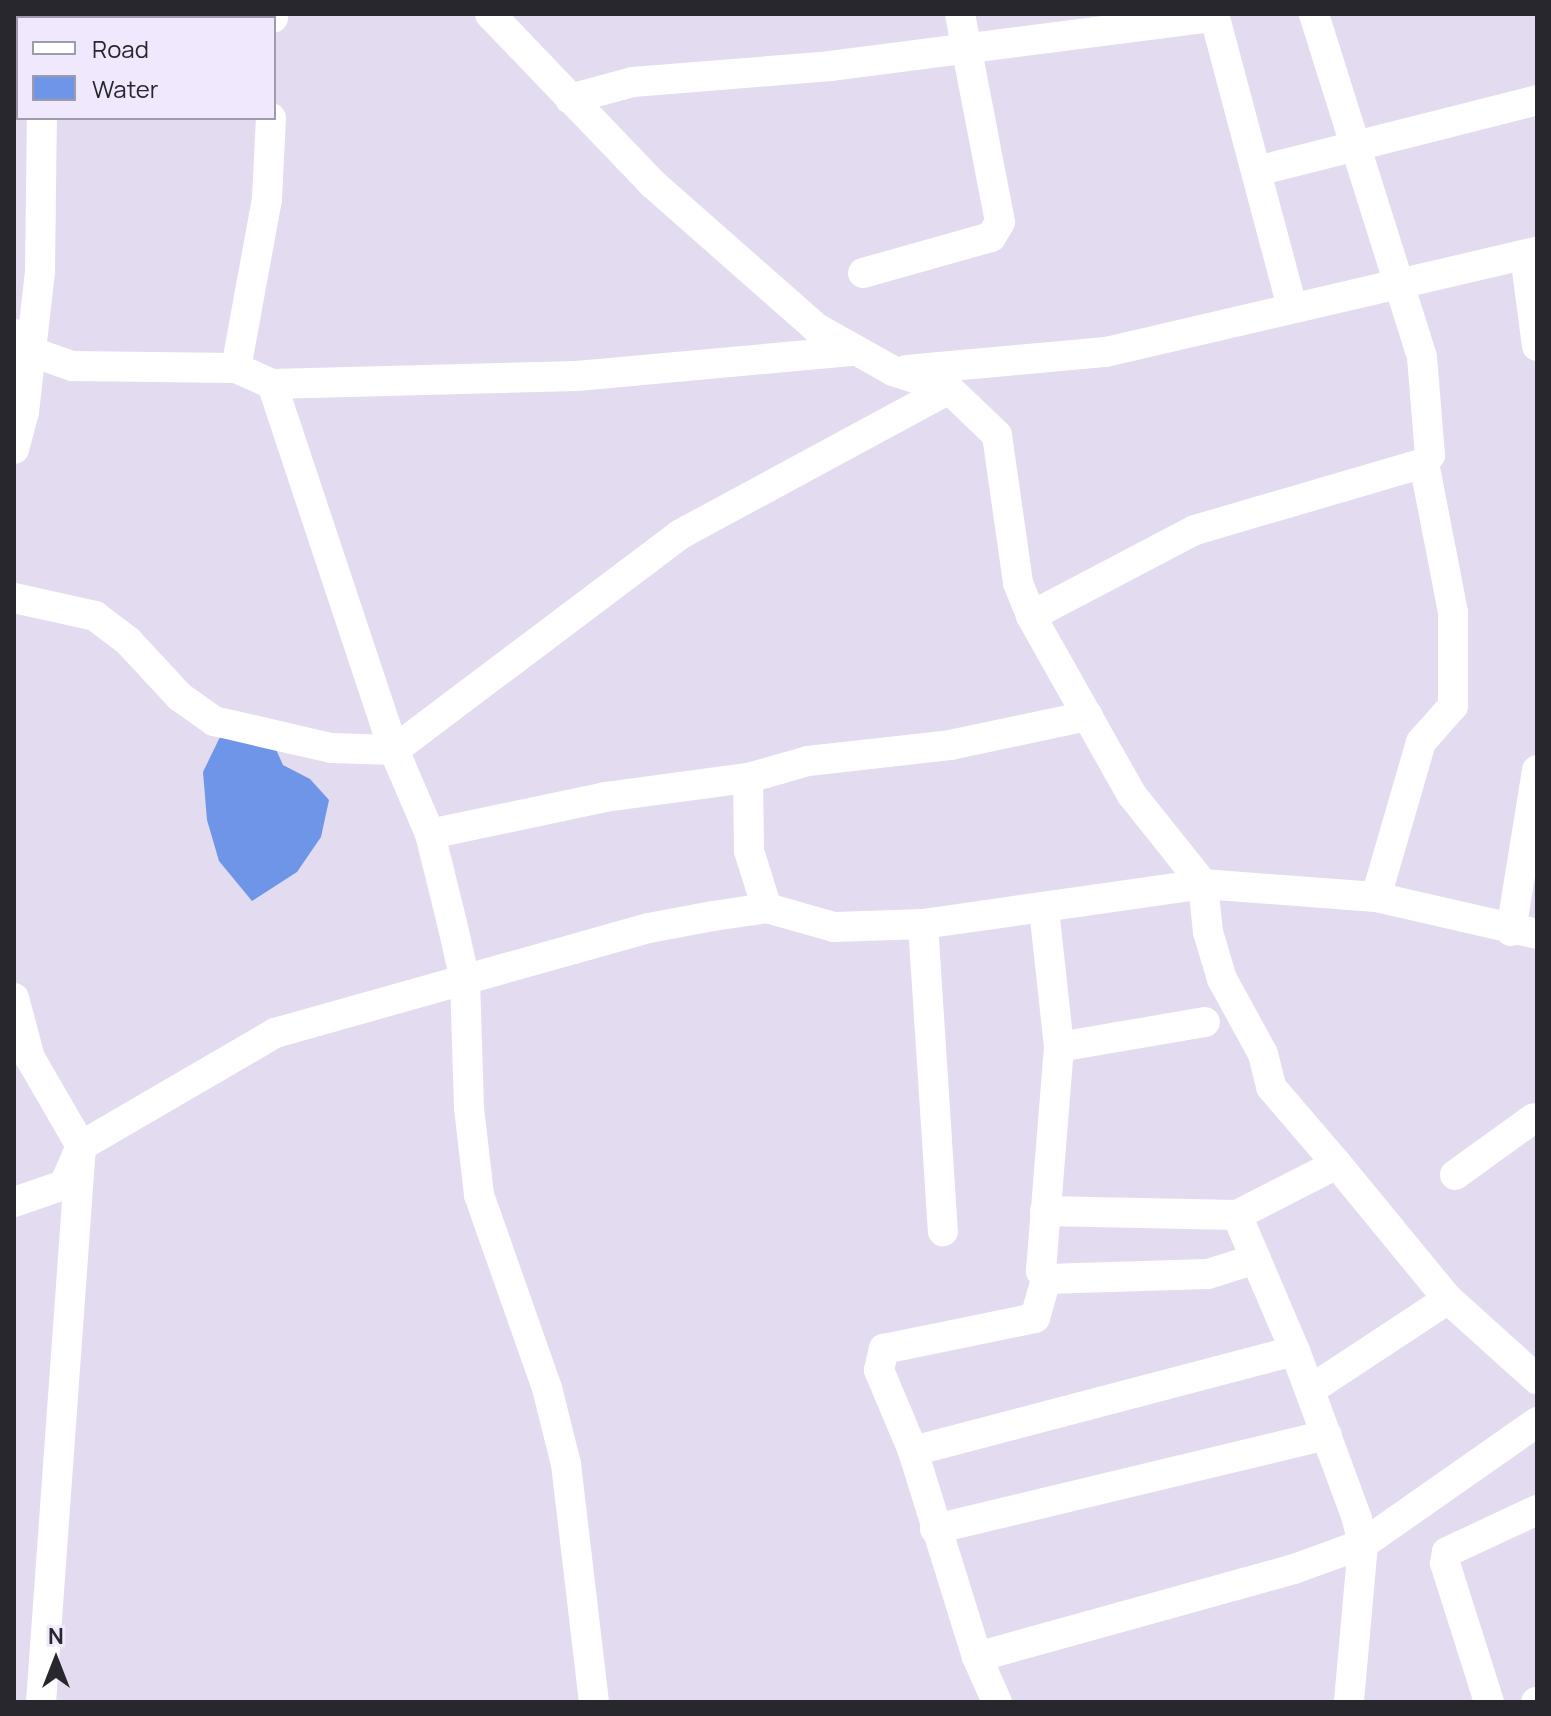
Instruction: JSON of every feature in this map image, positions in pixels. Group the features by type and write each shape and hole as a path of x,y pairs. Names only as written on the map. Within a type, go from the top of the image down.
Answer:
{"street":[{"path":"490,14 653,184 815,327 851,351 893,371 949,389 997,435 1018,583 1031,616 1132,795 1203,884 1208,932 1222,979 1263,1054 1271,1087 1448,1299 1537,1379"},
{"path":"863,273 991,237 1000,222 960,14"},
{"path":"1031,616 1195,530 1424,463 1430,455 1422,357 1314,14"},
{"path":"570,99 633,82 965,50 1214,16 1292,308"},
{"path":"1257,171 1357,143 1537,100"},
{"path":"14,449 22,342 40,271 42,120"},
{"path":"236,368 267,199 271,120"},
{"path":"893,371 1106,352 1531,254 1537,346"},
{"path":"22,342 72,366 236,368 272,384 577,376 851,351"},
{"path":"272,384 394,750 430,834 465,980 469,1108 479,1195 547,1388 566,1464 594,1702"},
{"path":"14,598 95,616 128,641 180,697 214,721 331,748 394,750 679,535 949,389"},
{"path":"1376,897 1421,742 1453,706 1453,612 1424,463"},
{"path":"430,834 605,797 748,778 808,761 950,745 1088,716"},
{"path":"14,1202 64,1185 81,1146 275,1033 649,928 767,908 834,927 923,924 1203,884 1376,897 1524,933 1537,770"},
{"path":"748,778 749,851 767,908"},
{"path":"997,1702 977,1657 913,1451 879,1370 884,1349 1035,1318 1046,1279 1041,1271 1059,1047 1044,909"},
{"path":"923,924 943,1231"},
{"path":"14,998 30,1058 81,1146 41,1702"},
{"path":"1059,1047 1205,1022"},
{"path":"1455,1175 1536,1123"},
{"path":"1045,1211 1237,1215 1337,1164"},
{"path":"1237,1215 1310,1390 1363,1544 1349,1702"},
{"path":"1046,1279 1082,1282 1208,1274 1256,1259"},
{"path":"1310,1390 1448,1299"},
{"path":"913,1451 1295,1351"},
{"path":"977,1657 1294,1569 1363,1544 1537,1422"},
{"path":"935,1529 1327,1435"},
{"path":"1489,1702 1445,1563 1447,1552 1537,1510"}],"water":[{"path":"235,723 274,745 283,765 310,779 329,800 321,837 297,872 252,901 219,861 207,820 203,772 219,739"}]}
